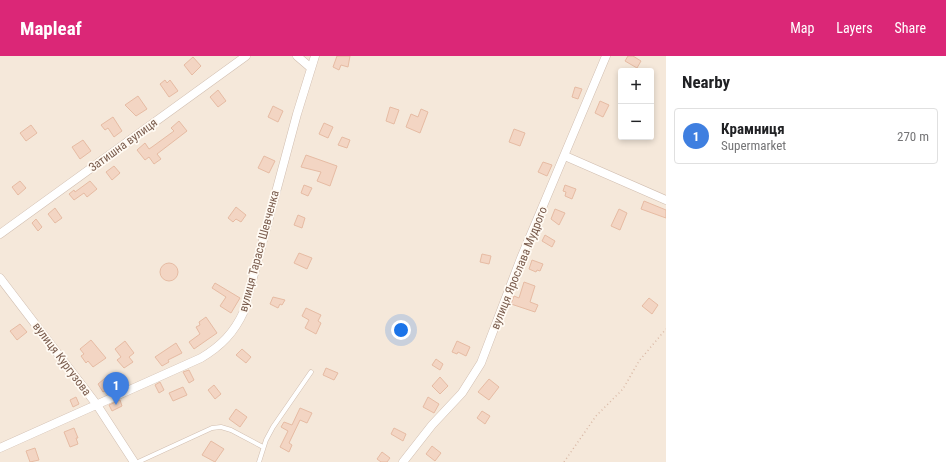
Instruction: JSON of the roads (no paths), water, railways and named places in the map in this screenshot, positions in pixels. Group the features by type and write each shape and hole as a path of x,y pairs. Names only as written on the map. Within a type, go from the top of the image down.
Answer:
{"street":[{"name":"Затишна вулиця","path":"0,234 246,56"},
{"path":"297,56 311,68"},
{"name":"вулиця Тараса Шевченка","path":"0,448 201,358 224,342 233,332 244,311 267,223 315,56"},
{"name":"вулиця Ярослава Мудрого","path":"402,462 432,425 462,393 481,363 521,258 606,56"},
{"path":"565,156 666,200"},
{"name":"вулиця Кургузова","path":"0,278 97,405 134,462"}],"lane":[{"path":"259,462 273,427 311,372"},
{"path":"138,462 212,428 221,427 264,447"}],"place":[{"name":"Крамниця","path":"116,405"}]}
